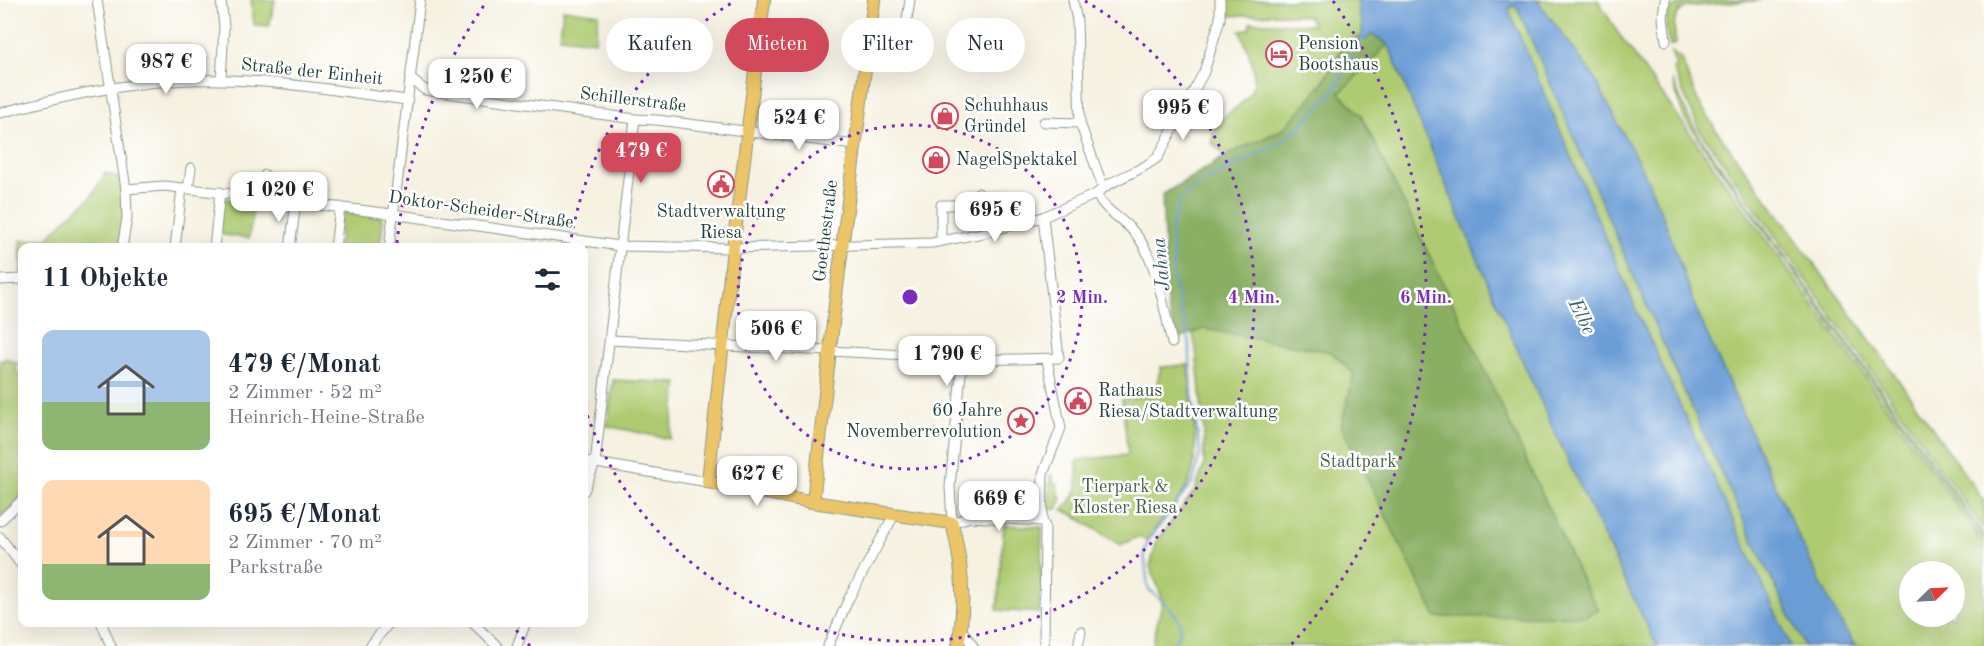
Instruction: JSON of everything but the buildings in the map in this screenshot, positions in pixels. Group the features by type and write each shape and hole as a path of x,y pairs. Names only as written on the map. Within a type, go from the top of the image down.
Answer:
{"main road":[{"path":"764,0 733,248 708,482 813,502 952,523 963,583 964,614 958,646"},
{"name":"Goethestraße","path":"872,18 874,0"},
{"name":"Goethestraße","path":"813,502 864,72"}],"street":[{"path":"97,0 126,189 127,218 123,243"},
{"path":"221,0 224,27 221,80"},
{"path":"389,243 420,0"},
{"path":"907,18 910,0"},
{"path":"1073,0 1077,21 1080,123 1103,206 1133,231 1146,250 1157,277 1172,343"},
{"name":"Doktor-Scheider-Straße","path":"126,189 164,186 220,192 620,246 733,248 893,245 941,241 1043,217 1146,167 1158,157 1204,72 1220,19 1220,0"},
{"path":"1665,0 1663,18 1666,41"},
{"name":"Schillerstraße","path":"411,79 425,90 431,91 635,119 748,130 855,145"},
{"name":"Straße der Einheit","path":"0,113 60,97 170,81 250,81 407,100"},
{"path":"588,481 595,463 635,119"},
{"path":"1044,122 1080,123"},
{"path":"176,243 185,188 191,168"},
{"path":"264,198 265,175"},
{"path":"215,243 220,192"},
{"path":"941,241 941,206 964,205 978,193"},
{"path":"291,243 296,202"},
{"path":"336,243 340,207"},
{"path":"962,363 971,360 1059,358 1043,217"},
{"path":"0,280 18,279"},
{"path":"610,340 946,357 956,358 962,363"},
{"path":"1044,646 1046,584 1045,526 1042,521 1043,474 1061,428 1047,360"},
{"path":"962,363 950,486 952,523 969,517 1042,521"},
{"path":"588,462 708,482"},
{"path":"0,521 18,504"},
{"path":"828,646 849,598 894,515"},
{"path":"0,537 18,561"},
{"path":"103,627 111,646"},
{"path":"370,646 386,627"},
{"path":"477,627 497,646"},
{"path":"516,646 524,627"},
{"path":"961,629 973,646"},
{"path":"1078,646 1081,631"}],"green space":[{"path":"251,0 275,0 269,26 254,25"},
{"path":"1224,0 1358,0 1362,27 1361,37 1346,41 1311,100 1292,120 1271,136 1231,153 1222,153 1212,143 1213,132 1218,124 1240,105 1252,90 1253,68 1240,30 1249,29 1251,22 1313,25 1309,16 1279,14 1224,16"},
{"path":"1537,0 1598,0 1616,30 1984,543 1984,646 1855,646 1838,618 1805,551 1698,314 1648,181 1592,74"},
{"path":"1761,0 1686,7 1676,18 1674,28 1676,44 1670,46 1666,20 1674,7 1692,2"},
{"path":"1515,6 1729,489 1805,646 1791,646 1776,617 1639,316 1509,11 1510,7"},
{"path":"563,9 599,14 595,41 560,37"},
{"name":"Stadtpark","path":"1370,34 1388,44 1340,93 1361,115 1476,351 1584,585 1599,610 1586,616 1436,617 1341,426 1354,374 1331,352 1204,329 1177,339 1167,307 1162,195 1231,153 1282,130 1326,78 1346,41 1361,37 1366,40"},
{"name":"Stadtpark","path":"1388,44 1517,348 1585,498 1657,646 1152,646 1163,600 1150,566 1157,541 1195,490 1204,466 1204,432 1196,349 1175,249"},
{"path":"1671,52 1681,59 1698,101 1716,130 1865,333 1984,501 1984,529 1699,129 1673,69 1676,66"},
{"path":"1672,80 1702,140 1984,534 1984,539 1684,118"},
{"path":"105,173 117,177 124,203 120,243 20,243 20,241 48,238 91,197"},
{"path":"222,198 254,202 249,238 218,234"},
{"path":"342,213 381,217 383,221 380,243 339,243"},
{"path":"6,358 18,364 16,372 18,373 18,501 0,517 0,360 3,361"},
{"name":"Tierpark & Kloster Riesa","path":"1188,365 1195,445 1191,476 1182,495 1146,540 1138,537 1120,545 1062,510 1072,499 1077,488 1077,461 1128,455 1122,399 1154,395 1161,367"},
{"path":"613,380 678,383 670,439 607,426"},
{"path":"1050,474 1053,475 1053,483 1057,483 1058,493 1062,498 1057,509 1049,509"},
{"path":"1004,525 1042,527 1040,613 997,610"}],"water":[{"name":"Elbe","path":"1358,0 1537,0 1592,74 1648,181 1698,314 1805,551 1838,618 1855,646 1805,646 1729,489 1518,9 1514,6 1510,7 1509,11 1639,316 1791,646 1657,646 1516,348 1388,44 1371,34 1366,40 1361,37 1362,27"}],"waterway":[{"name":"Jahna","path":"1171,646 1178,637 1179,621 1169,607 1148,588 1144,552 1149,540 1193,482 1200,453 1192,394 1189,341 1174,283 1171,230 1179,202 1186,193 1204,181 1278,144 1299,128 1332,93 1364,36"}],"place":[{"name":"Pension Bootshaus","path":"1279,54"},
{"name":"Schuhhaus Gründel","path":"945,116"},
{"name":"NagelSpektakel","path":"936,160"},
{"name":"Stadtverwaltung Riesa","path":"721,184"},
{"name":"Rathaus Riesa/Stadtverwaltung","path":"1078,401"},
{"name":"60 Jahre Novemberrevolution","path":"1021,421"}]}
